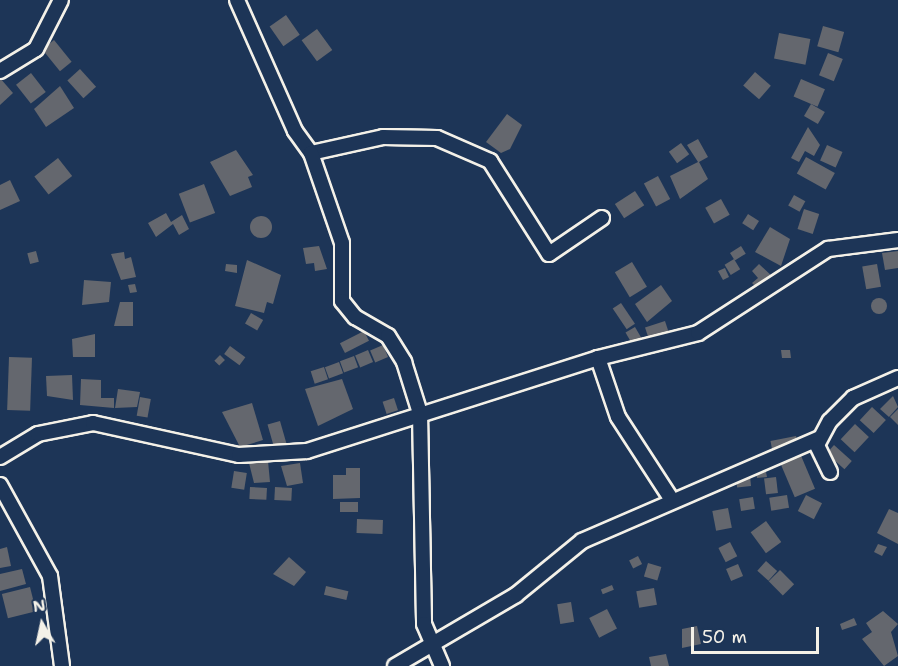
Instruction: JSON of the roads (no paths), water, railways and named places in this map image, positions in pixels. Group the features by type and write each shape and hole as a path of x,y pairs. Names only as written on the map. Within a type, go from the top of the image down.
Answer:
{"street":[{"path":"0,71 36,50 61,0"},
{"path":"237,0 295,131 311,153 342,243 342,301 355,317 388,336 404,362 420,413 429,644 442,666"},
{"path":"311,153 383,137 437,138 490,162 549,254 602,218"},
{"path":"0,457 38,434 93,423 238,456 286,456 598,358 698,333 828,249 898,240"},
{"path":"598,358 618,417 672,500"},
{"path":"395,666 516,595 582,541 672,500 818,439 853,398 898,378"},
{"path":"818,439 818,454 830,472"},
{"path":"0,485 50,576 62,666"}]}
